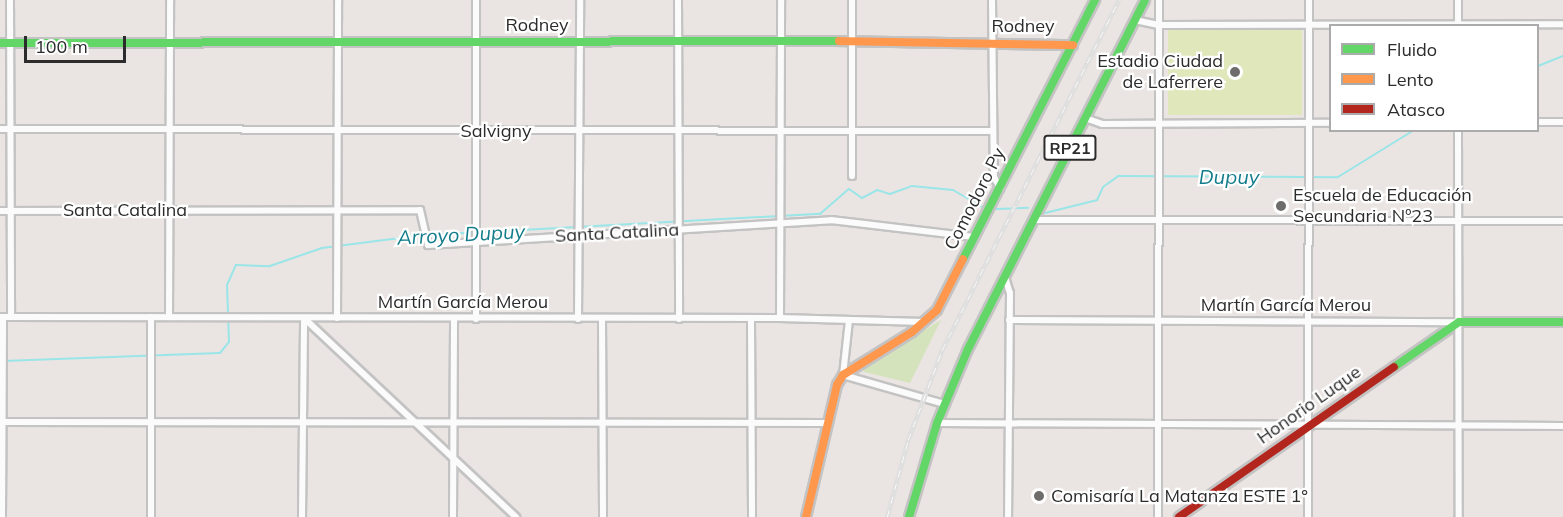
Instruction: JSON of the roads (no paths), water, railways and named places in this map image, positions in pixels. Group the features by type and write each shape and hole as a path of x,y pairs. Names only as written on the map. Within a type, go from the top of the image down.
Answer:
{"street":[{"path":"10,0 11,317"},
{"path":"170,0 170,317"},
{"path":"337,318 338,0"},
{"path":"476,0 476,319"},
{"path":"578,319 580,0"},
{"path":"678,0 679,319"},
{"path":"780,318 781,0"},
{"path":"852,0 852,176"},
{"path":"992,0 994,177 1000,188"},
{"name":"Comodoro Py","path":"843,375 925,322 937,310 1095,0"},
{"name":"RP21","path":"909,517 944,404 1004,276 1145,0"},
{"path":"1158,517 1159,0"},
{"path":"1308,517 1309,0"},
{"path":"1458,0 1458,24"},
{"path":"1135,20 1158,25 1329,24"},
{"path":"1539,24 1563,24"},
{"name":"Rodney","path":"0,43 579,41 993,42 1072,45"},
{"path":"1085,118 1102,124 1329,123"},
{"path":"1539,122 1563,122"},
{"name":"Salvigny","path":"0,129 993,131"},
{"path":"1458,132 1459,517"},
{"name":"Santa Catalina","path":"0,211 420,210 428,245 477,240 836,220 974,237"},
{"path":"1033,220 1158,223 1563,221"},
{"path":"1004,276 1009,284 1008,517"},
{"path":"1,317 2,517"},
{"name":"Martín García Merou","path":"1,317 751,320 780,318 925,322"},
{"path":"151,317 151,517"},
{"path":"302,517 304,318"},
{"path":"304,318 516,517"},
{"path":"453,517 454,319"},
{"path":"602,319 603,517"},
{"path":"751,320 752,517"},
{"path":"806,517 837,385 843,375 849,320"},
{"name":"Martín García Merou","path":"1009,320 1563,321"},
{"name":"Honorio Luque","path":"1179,517 1459,322"},
{"path":"843,375 944,404"},
{"path":"1,422 828,423"},
{"path":"937,423 1563,426"}],"waterway":[{"name":"Dupuy","path":"1539,66 1563,56"},
{"name":"Dupuy","path":"1045,213 1097,200 1103,187 1118,176 1338,177 1411,132"},
{"name":"Arroyo Dupuy","path":"429,235 820,214 849,189 862,198 877,190 890,194 912,186 953,190 983,207"},
{"name":"Arroyo Dupuy","path":"995,209 1028,208"},
{"name":"Arroyo Dupuy","path":"3,361 220,353 229,342 227,285 236,265 270,266 322,248 423,235"}],"railway":[{"path":"887,517 908,440 942,350 1119,0"}],"place":[{"name":"Estadio Ciudad de Laferrere","path":"1235,72"},
{"name":"Escuela de Educación Secundaria Nº23","path":"1281,206"},
{"name":"Comisaría La Matanza ESTE 1°","path":"1039,496"}]}
